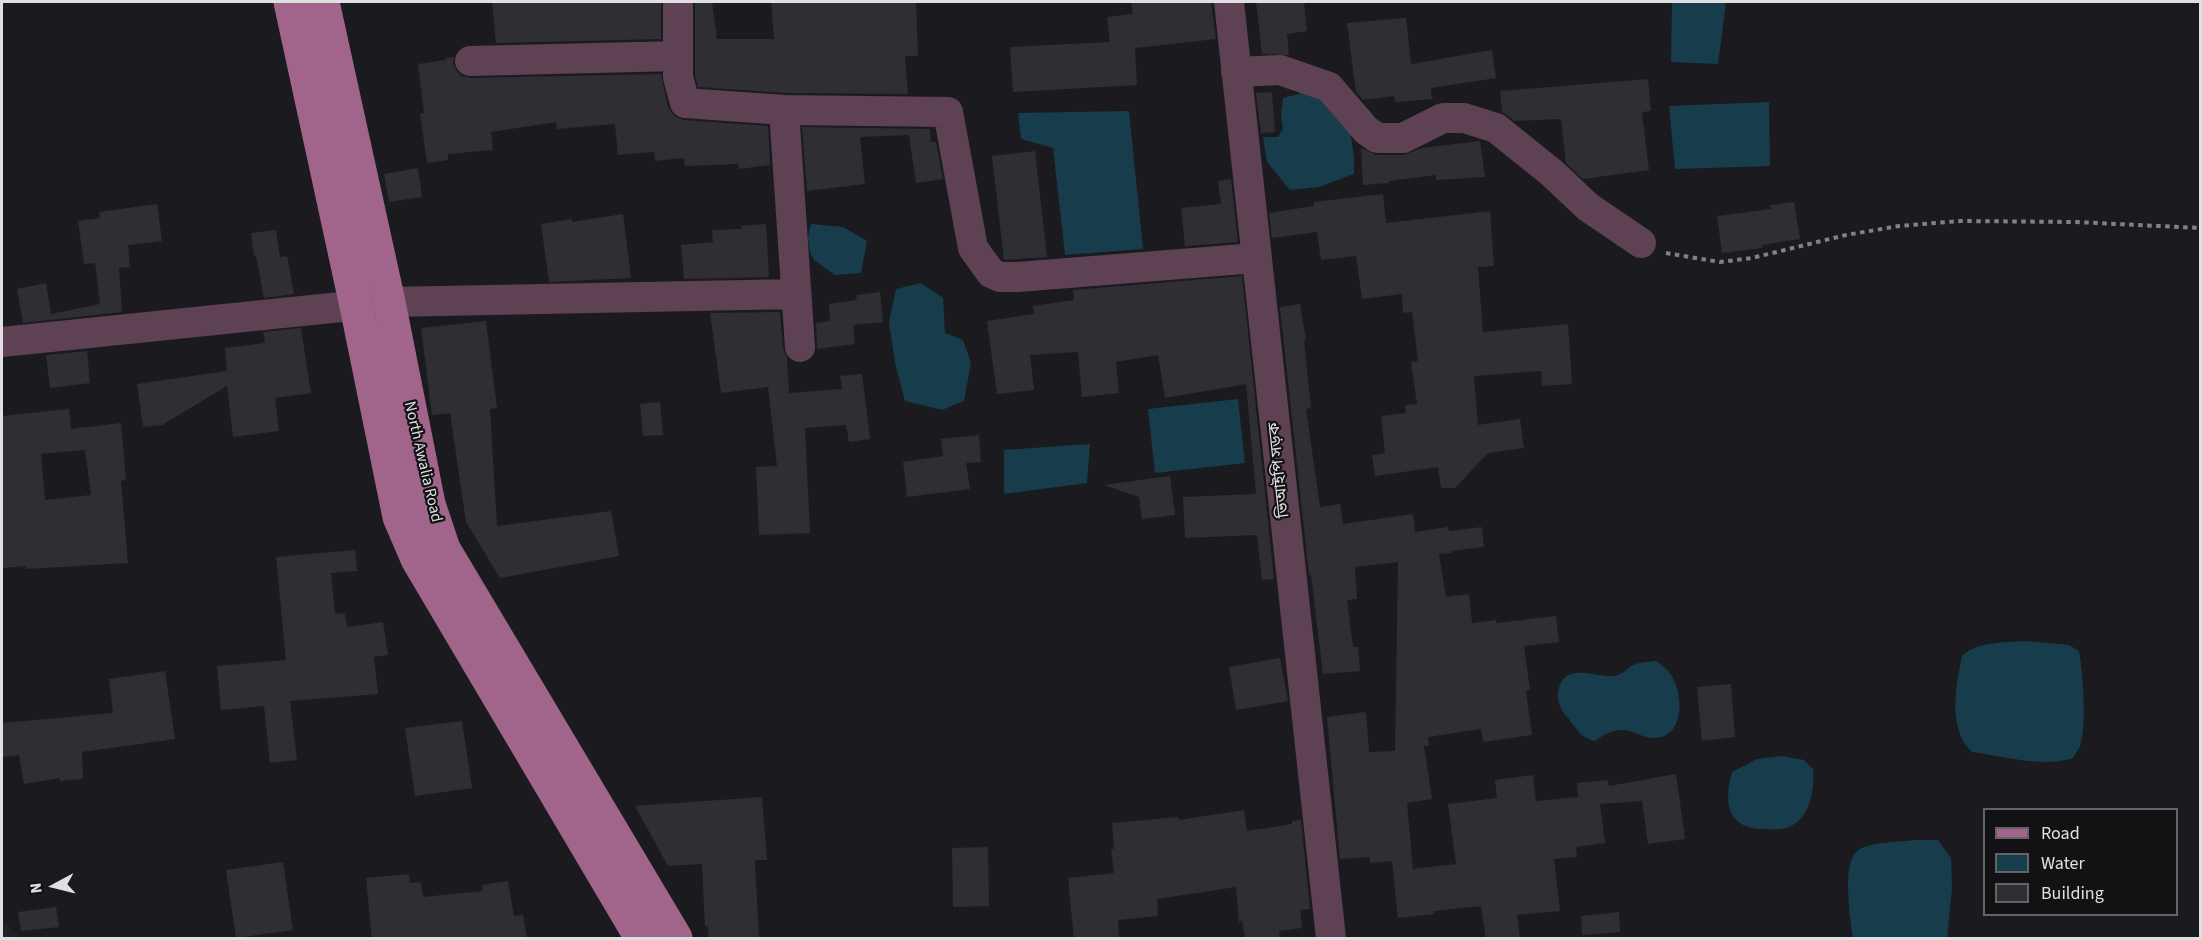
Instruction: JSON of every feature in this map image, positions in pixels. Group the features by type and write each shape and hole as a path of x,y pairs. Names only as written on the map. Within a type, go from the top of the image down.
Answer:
{"main road":[{"name":"North Awalia Road","path":"290,2 399,517 417,559 641,939"},
{"name":"North Awalia Road","path":"323,2 389,302 429,504 444,549 676,939"}],"street":[{"path":"678,2 678,77 686,103 784,110 948,112 973,248 991,273 1000,277 1257,258"},
{"name":"ভিআইপি সড়ক","path":"1229,2 1331,939"},
{"path":"470,61 678,56"},
{"path":"1236,72 1280,70 1329,87 1366,130 1377,138 1403,138 1443,118 1464,118 1496,128 1552,173 1588,207 1641,243"},
{"path":"784,110 800,347"},
{"path":"2,342 389,302 796,294"}],"path":[{"path":"1641,243 1671,254 1720,262 1752,258 1846,235 1899,226 1960,221 2076,222 2200,228"}],"shaded area":[{"path":"2,921 21,938 2,938"}],"water":[{"path":"1672,2 1726,2 1718,64 1671,62"},
{"path":"1302,93 1331,104 1350,130 1354,174 1319,187 1290,190 1267,162 1263,137 1278,137 1283,129 1281,115 1283,98"},
{"path":"1769,102 1770,166 1675,169 1669,106"},
{"path":"1129,111 1143,249 1065,255 1053,148 1021,139 1018,113"},
{"path":"811,224 843,227 867,241 861,273 835,275 814,260 810,252 808,237"},
{"path":"921,283 943,298 945,333 963,340 971,363 964,401 942,410 905,401 895,363 889,322 896,289"},
{"path":"1238,399 1245,463 1155,473 1148,409"},
{"path":"1090,444 1087,483 1004,494 1004,450"},
{"path":"2025,641 2069,645 2079,651 2084,713 2080,746 2073,758 2035,762 1972,752 1959,731 1955,706 1962,656 1983,645"},
{"path":"1656,661 1672,677 1678,693 1679,708 1676,724 1667,735 1652,738 1620,730 1613,731 1595,741 1581,734 1562,710 1558,693 1566,677 1580,673 1613,676 1636,664"},
{"path":"1782,756 1804,760 1813,769 1812,795 1801,819 1784,829 1754,828 1736,820 1729,805 1728,795 1732,772 1757,759"},
{"path":"1938,840 1951,858 1952,888 1947,938 1853,938 1848,877 1854,855 1860,849 1872,845"}],"building":[{"path":"492,2 661,2 661,39 496,43"},
{"path":"695,2 712,2 717,39 774,39 771,2 916,2 918,56 905,56 908,94 785,93 698,87 695,75"},
{"path":"1131,2 1211,2 1216,39 1135,48 1137,85 1013,92 1010,47 1110,42 1107,17 1133,14"},
{"path":"1256,2 1304,2 1307,31 1287,34 1289,55 1262,54"},
{"path":"1406,18 1411,64 1492,50 1496,78 1431,88 1432,99 1395,102 1394,96 1363,100 1356,92 1347,23"},
{"path":"454,57 456,70 462,76 470,78 661,74 668,107 675,117 684,120 768,126 770,165 739,169 738,164 685,166 684,158 655,161 654,152 618,155 615,124 557,129 556,122 491,132 493,150 448,154 448,160 427,163 420,114 424,113 418,64"},
{"path":"1648,79 1651,111 1642,112 1649,170 1583,179 1566,163 1561,119 1515,121 1502,112 1500,91"},
{"path":"1272,92 1275,132 1261,133 1256,93"},
{"path":"802,127 930,129 931,142 936,142 943,179 916,183 909,135 860,137 865,184 807,191"},
{"path":"1480,141 1485,177 1436,180 1436,175 1363,185 1361,148 1376,155 1403,155 1422,148"},
{"path":"1035,151 1047,257 1004,260 992,156"},
{"path":"418,168 422,197 389,202 384,174"},
{"path":"1231,179 1238,242 1185,246 1181,208 1221,204 1218,181"},
{"path":"1383,194 1386,223 1490,211 1494,266 1478,267 1483,332 1568,324 1572,384 1542,386 1541,371 1474,376 1478,425 1520,419 1524,448 1488,453 1455,488 1441,488 1438,467 1375,476 1372,455 1385,453 1381,416 1406,413 1405,405 1417,404 1411,362 1418,361 1412,312 1403,313 1402,294 1362,299 1356,256 1321,260 1317,232 1272,238 1269,213 1314,206 1314,202"},
{"path":"1794,202 1800,239 1762,245 1762,248 1722,253 1717,216 1771,209 1770,205"},
{"path":"157,204 162,241 128,245 130,267 119,268 122,312 23,323 17,289 46,283 51,314 100,304 95,263 84,264 78,221 100,218 99,212"},
{"path":"623,214 631,278 549,282 541,224"},
{"path":"766,224 769,277 684,279 681,245 713,242 712,230 742,229 741,226"},
{"path":"276,230 280,257 287,256 294,294 264,298 251,233"},
{"path":"1242,276 1274,579 1262,580 1257,535 1185,538 1183,497 1256,494 1246,384 1165,398 1158,355 1116,362 1119,393 1082,397 1078,352 1030,355 1034,390 997,394 987,321 1034,314 1033,306 1074,300 1073,290"},
{"path":"880,292 883,322 853,325 855,344 817,349 816,323 830,321 829,304 857,300 856,295"},
{"path":"1300,304 1306,340 1304,341 1311,408 1306,409 1320,507 1340,504 1343,524 1413,514 1415,532 1448,527 1449,531 1482,527 1484,547 1439,554 1446,597 1469,594 1472,623 1496,620 1496,623 1556,616 1559,642 1524,646 1530,690 1526,691 1532,735 1483,742 1481,729 1428,737 1429,746 1424,746 1432,799 1407,803 1413,869 1456,864 1448,804 1497,798 1495,780 1533,775 1536,801 1578,797 1577,783 1608,780 1609,786 1676,774 1685,839 1648,844 1642,801 1600,804 1605,843 1576,847 1577,857 1554,859 1560,911 1517,915 1520,939 1486,939 1481,906 1398,918 1392,861 1370,863 1370,857 1340,859 1327,717 1366,712 1369,752 1395,751 1398,562 1355,567 1357,599 1347,600 1353,647 1358,647 1360,671 1323,674 1311,575 1309,575 1280,307"},
{"path":"780,312 783,348 787,358 789,393 842,389 840,376 862,374 870,439 849,442 846,425 805,428 810,533 759,535 756,467 777,466 768,387 721,393 710,313"},
{"path":"486,321 497,408 490,409 497,526 611,511 619,556 500,578 466,522 450,413 432,415 421,328"},
{"path":"301,328 311,393 275,398 279,431 233,437 227,386 162,425 143,427 137,384 227,371 225,348 265,343 263,332"},
{"path":"87,351 90,383 50,388 46,355"},
{"path":"660,402 663,435 643,436 640,404"},
{"path":"69,409 71,429 121,423 126,480 121,481 128,563 26,569 26,566 2,568 2,416","holes":["85,450 91,495 45,500 41,454"]},
{"path":"979,435 981,462 966,463 970,489 907,497 903,462 943,456 941,439"},
{"path":"1170,476 1175,515 1142,519 1139,497 1104,485"},
{"path":"355,550 357,571 331,573 335,614 345,613 347,627 383,622 388,655 374,657 378,694 290,701 297,760 270,763 264,706 221,710 217,666 286,660 276,557"},
{"path":"1280,658 1288,701 1236,710 1229,667"},
{"path":"165,671 175,739 82,752 83,779 60,781 60,778 24,784 19,755 2,757 2,723 113,713 109,679"},
{"path":"1731,684 1735,737 1702,741 1697,687"},
{"path":"462,721 472,788 415,796 405,728"},
{"path":"762,797 767,860 755,860 759,939 709,939 708,926 705,926 702,864 668,866 635,806"},
{"path":"1244,810 1247,831 1292,824 1292,821 1301,820 1310,909 1300,910 1302,928 1279,931 1280,939 1245,939 1242,921 1239,922 1236,887 1157,899 1158,916 1118,920 1119,939 1074,939 1068,878 1114,873 1111,849 1114,849 1112,823 1178,817 1179,820"},
{"path":"988,847 989,906 953,907 952,848"},
{"path":"283,862 293,930 236,938 226,870"},
{"path":"409,874 410,883 421,882 423,897 483,891 482,885 508,881 514,916 523,915 527,939 372,939 366,878"},
{"path":"56,907 59,927 21,931 18,912"},
{"path":"1619,912 1620,932 1582,935 1581,916"}]}
